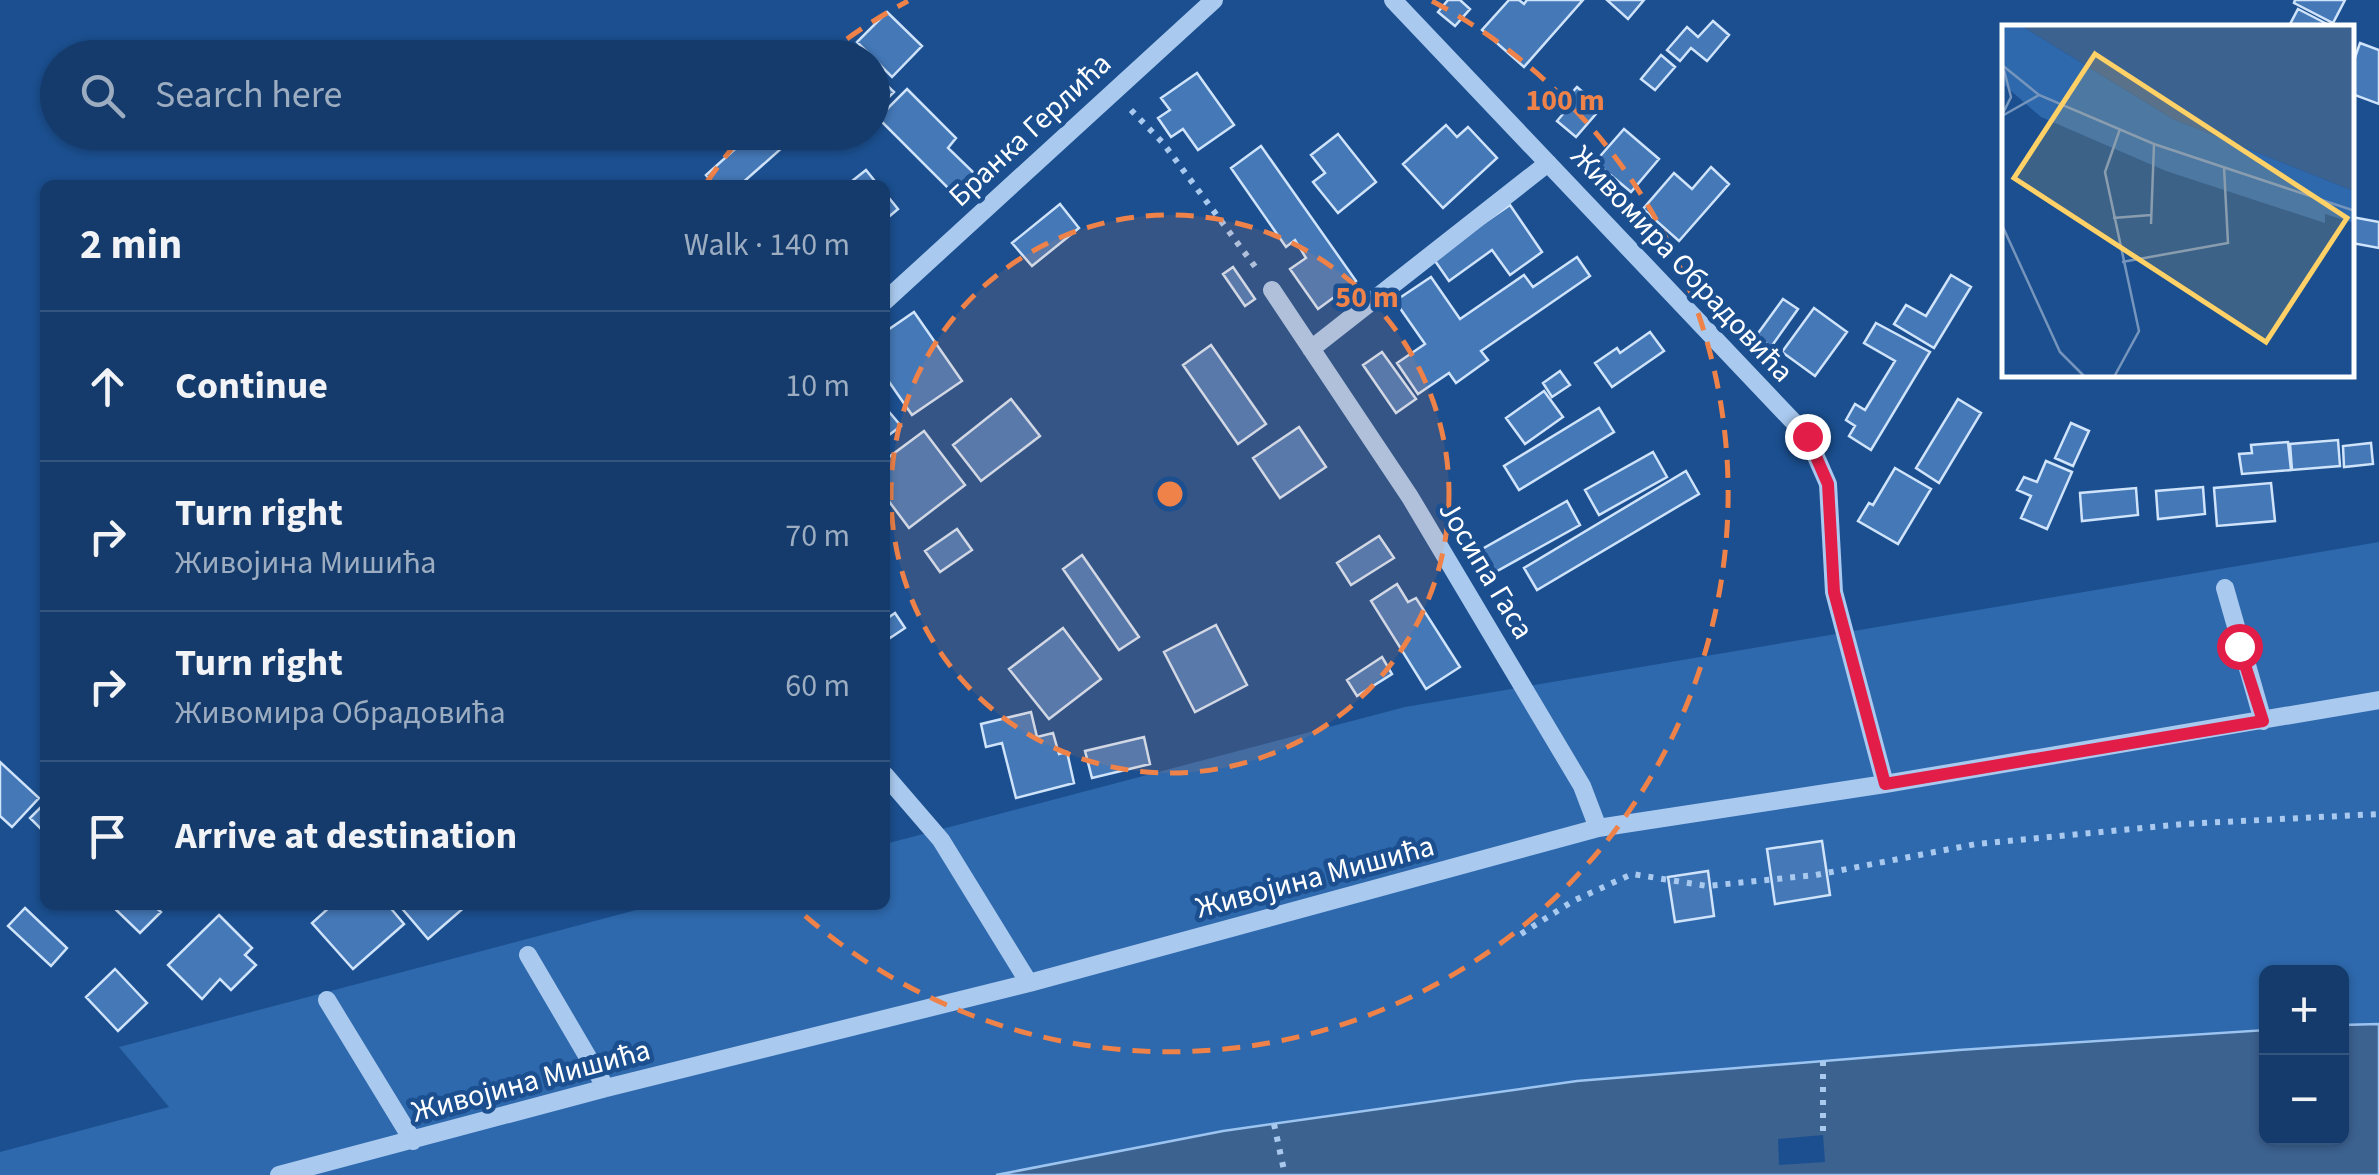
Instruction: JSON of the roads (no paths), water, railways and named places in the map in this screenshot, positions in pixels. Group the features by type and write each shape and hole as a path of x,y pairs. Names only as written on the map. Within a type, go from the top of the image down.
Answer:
{"street":[{"name":"Бранка Герлића","path":"890,296 1214,0"},
{"name":"Живомира Обрадовића","path":"1393,0 1807,436 1828,484 1834,592 1885,784"},
{"path":"1311,349 1548,163"},
{"name":"Јосипа Гаса","path":"1272,290 1420,514 1582,786 1598,828"},
{"path":"2225,588 2263,721"},
{"name":"Живојина Мишића","path":"279,1175 606,1088 1029,983 1598,828 2379,700"},
{"path":"890,780 941,840 1029,983"},
{"path":"528,954 606,1088"},
{"path":"327,1000 413,1141"}]}
